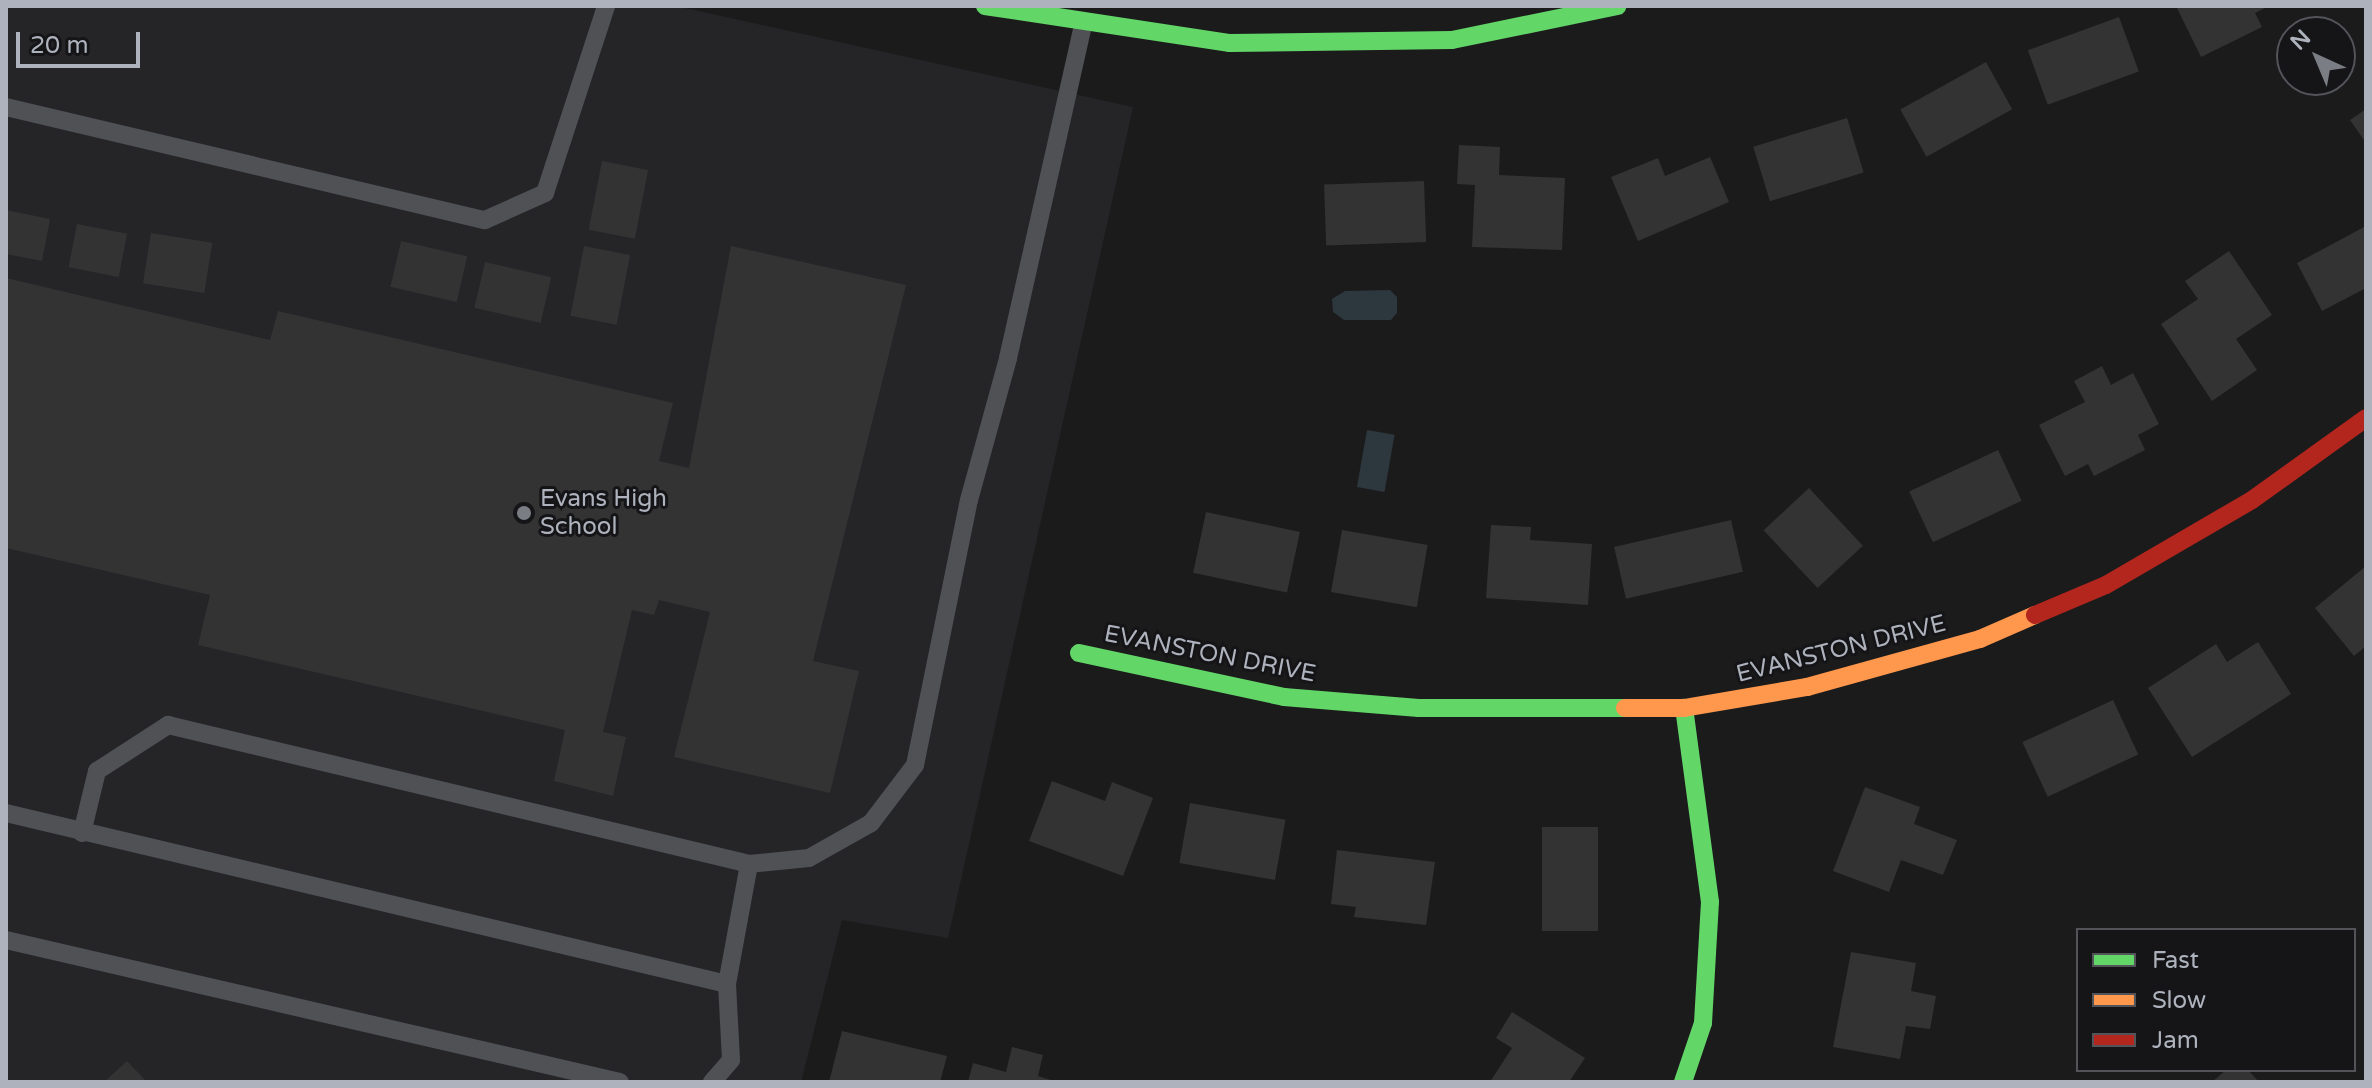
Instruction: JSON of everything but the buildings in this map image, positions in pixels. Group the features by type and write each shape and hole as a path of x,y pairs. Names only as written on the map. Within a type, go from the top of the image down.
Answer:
{"street":[{"path":"985,6 1230,43 1452,40 1618,6"},
{"name":"EVANSTON DRIVE","path":"1079,653 1284,697 1419,708 1684,708 1807,687 1980,639 2119,577 2252,500 2366,418"},
{"path":"1683,1082 1703,1023 1710,902 1684,708"}],"lane":[{"path":"6,107 485,220 545,193 606,6"},
{"path":"82,833 97,771 168,725 749,864 809,858 871,823 915,765 969,500 1008,358 1084,22"},
{"path":"6,813 727,984"},
{"path":"712,1082 731,1060 727,984 749,864"},
{"path":"6,940 620,1082"}],"shaded area":[{"name":"Evans High School","path":"6,6 676,6 1133,107 948,938 842,920 801,1082 6,1082"},
{"path":"1390,290 1397,297 1397,313 1391,320 1344,320 1333,312 1332,299 1345,291"},
{"path":"1367,430 1395,435 1385,492 1357,487"}],"traffic: fast":[{"path":"985,6 1230,43 1452,40 1618,6"},
{"path":"1079,653 1284,697 1419,708 1625,708"},
{"path":"1683,1082 1703,1023 1710,902 1684,708"}],"traffic: slow":[{"path":"1625,708 1684,708 1807,687 1980,639 2035,615"}],"traffic: jam":[{"path":"2035,615 2106,585 2252,500 2366,418"}],"place":[{"name":"Evans High School","path":"524,513"}]}
